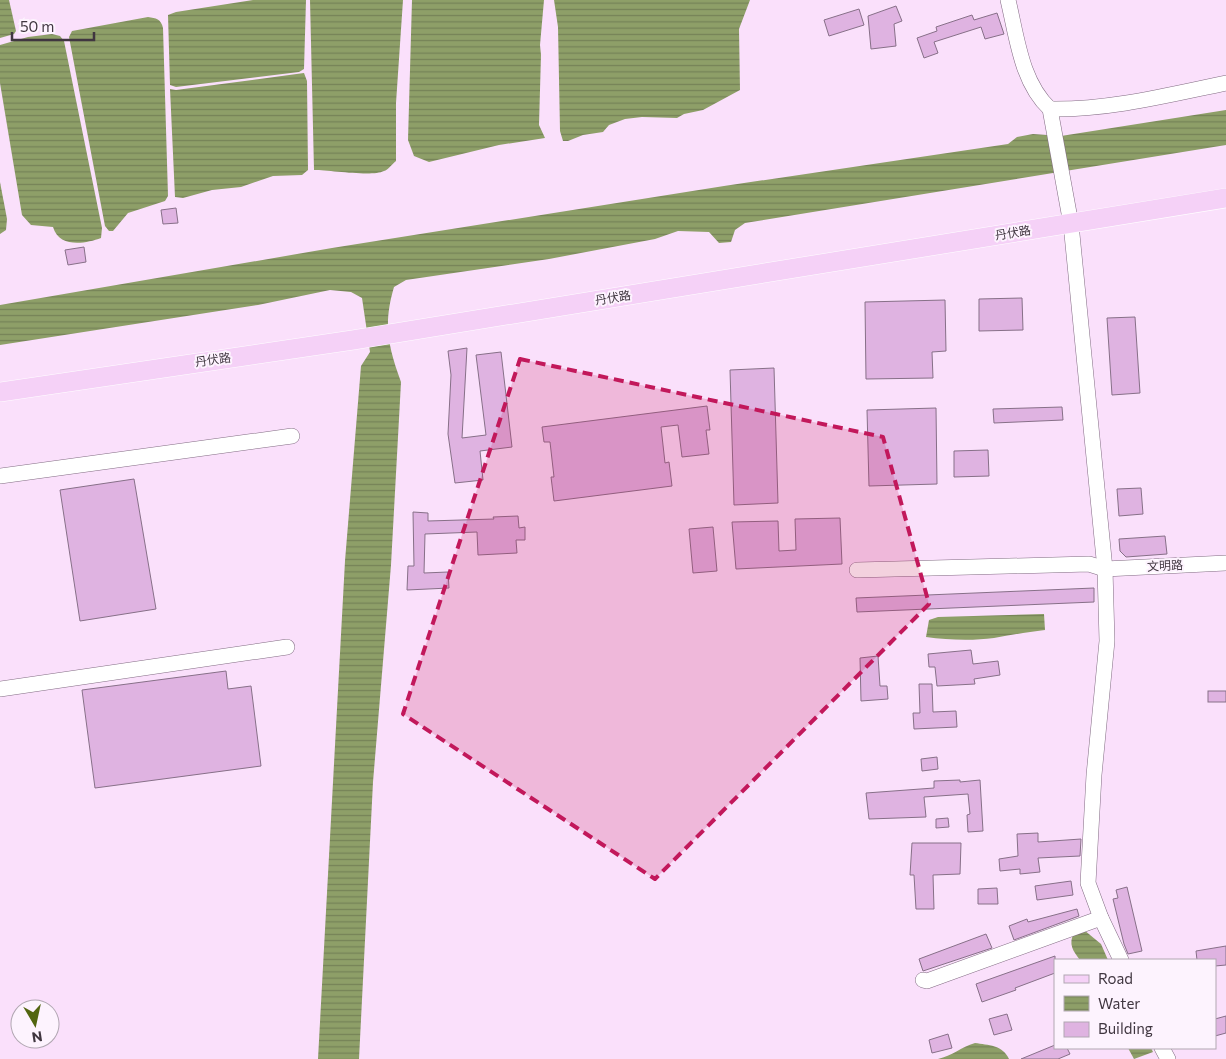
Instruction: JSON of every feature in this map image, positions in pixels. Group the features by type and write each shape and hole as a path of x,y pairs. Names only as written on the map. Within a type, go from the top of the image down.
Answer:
{"main road":[{"name":"丹伏路","path":"0,392 353,340 1226,198"}],"street":[{"path":"1008,0 1027,77 1040,100 1050,109 1071,224 1105,569 1107,641 1094,775 1088,883 1101,918 1121,959"},
{"path":"1050,109 1087,109 1226,83"},
{"path":"0,476 292,436"},
{"name":"文明路","path":"857,570 1089,564 1105,569 1226,563"},
{"path":"0,689 287,647"},
{"path":"923,980 927,981 966,968 1101,918"}],"highlighted area":[{"path":"520,359 883,437 929,604 655,879 403,714"}],"water":[{"path":"0,0 9,0 16,31 14,34 0,38"},
{"path":"253,0 306,0 304,69 299,72 176,87 170,85 168,15 176,12"},
{"path":"310,0 403,0 396,103 396,161 386,170 378,173 350,173 314,170"},
{"path":"412,0 544,0 540,45 539,125 545,138 499,145 429,162 414,156 408,140"},
{"path":"554,0 750,0 739,29 740,90 703,110 684,114 677,118 642,117 625,119 609,125 603,132 563,141 560,131 558,27"},
{"path":"148,17 158,20 163,28 168,196 165,201 128,213 113,231 109,231 105,226 69,37 72,31"},
{"path":"52,34 60,36 64,41 102,228 101,238 88,242 73,243 67,241 56,234 53,227 31,225 22,215 0,83 0,45 28,37"},
{"path":"304,73 307,81 308,170 302,175 273,176 241,187 212,190 183,198 175,197 170,89 176,90"},
{"path":"1226,110 1226,145 745,223 735,230 731,242 719,243 709,232 678,231 655,239 549,259 406,280 394,287 389,312 388,335 401,382 391,565 373,782 359,1059 318,1059 345,561 361,366 370,352 362,298 351,292 330,290 258,305 0,345 0,305 332,248 724,186 1008,144 1017,137 1033,134 1061,136"},
{"path":"0,182 7,219 6,230 0,234"},
{"path":"1044,614 1045,630 977,640 926,637 929,620 938,617"},
{"path":"1084,930 1101,944 1108,959 1079,959 1071,944 1074,933"},
{"path":"975,1043 999,1048 1009,1059 938,1059 948,1056"},
{"path":"1129,1049 1152,1049 1153,1052 1134,1059"}],"building":[{"path":"896,6 902,21 894,24 896,46 871,49 868,16"},
{"path":"859,9 864,25 829,36 824,20"},
{"path":"997,13 1004,34 985,39 981,27 934,42 938,53 924,58 917,38 937,31 936,27 972,15 974,20"},
{"path":"176,208 178,223 163,224 161,210"},
{"path":"84,247 86,262 68,265 65,250"},
{"path":"1022,298 1023,330 979,331 979,299"},
{"path":"945,300 946,351 932,352 933,378 866,379 865,302"},
{"path":"1135,317 1140,393 1112,395 1107,318"},
{"path":"467,348 462,438 486,435 476,355 501,352 512,447 480,451 483,480 455,483 448,434 451,375 448,351"},
{"path":"774,368 778,503 734,505 730,370"},
{"path":"707,406 710,430 706,430 709,454 682,457 678,425 661,427 665,463 669,462 672,486 554,501 551,477 554,477 550,442 544,442 542,427"},
{"path":"1062,407 1063,420 994,423 993,409"},
{"path":"936,408 937,484 869,486 867,410"},
{"path":"988,450 989,476 954,477 954,451"},
{"path":"134,479 156,609 80,621 60,490"},
{"path":"1141,488 1143,514 1119,516 1117,489"},
{"path":"413,512 428,513 428,521 494,519 493,517 518,516 519,528 525,527 525,540 516,540 517,553 478,555 477,532 425,534 424,573 448,572 449,588 407,590 408,566 414,566"},
{"path":"840,518 842,564 736,569 732,522 778,521 779,551 796,550 795,519"},
{"path":"713,527 717,571 693,573 689,529"},
{"path":"1165,536 1167,554 1126,557 1120,551 1119,539"},
{"path":"1094,588 1094,602 857,612 856,598"},
{"path":"971,650 973,664 998,661 1000,675 974,679 975,684 937,686 935,667 929,667 928,654"},
{"path":"878,656 880,686 887,686 888,699 861,701 860,658"},
{"path":"226,671 228,689 251,686 261,766 95,788 82,690"},
{"path":"919,684 932,684 933,712 956,711 957,727 914,729 913,713 920,713"},
{"path":"1208,691 1226,691 1226,702 1208,702"},
{"path":"937,757 938,769 922,771 921,759"},
{"path":"960,780 960,782 980,780 983,831 968,832 967,815 970,814 968,794 924,797 926,817 869,819 866,793 934,788 934,781"},
{"path":"948,818 949,827 936,828 936,819"},
{"path":"1038,833 1038,842 1081,839 1080,856 1038,858 1040,872 1020,874 1020,869 1000,871 999,859 1018,856 1017,834"},
{"path":"912,843 961,843 960,874 933,875 934,909 916,909 914,875 910,875"},
{"path":"1071,881 1073,895 1037,900 1035,886"},
{"path":"1127,887 1142,951 1128,954 1113,899 1118,898 1116,890"},
{"path":"997,888 998,904 978,904 978,889"},
{"path":"1077,909 1079,916 1014,940 1009,926 1027,919 1028,922"},
{"path":"986,934 992,948 923,971 919,959"},
{"path":"1226,946 1226,965 1216,966 1216,959 1197,959 1196,951"},
{"path":"1055,956 1054,973 1015,988 1016,990 982,1002 976,984"},
{"path":"1007,1014 1012,1030 994,1035 989,1019"},
{"path":"1226,1016 1226,1033 1216,1036 1216,1019"},
{"path":"948,1034 952,1048 932,1053 929,1040"},
{"path":"1054,1045 1054,1049 1068,1049 1070,1054 1058,1059 1021,1059"}]}
